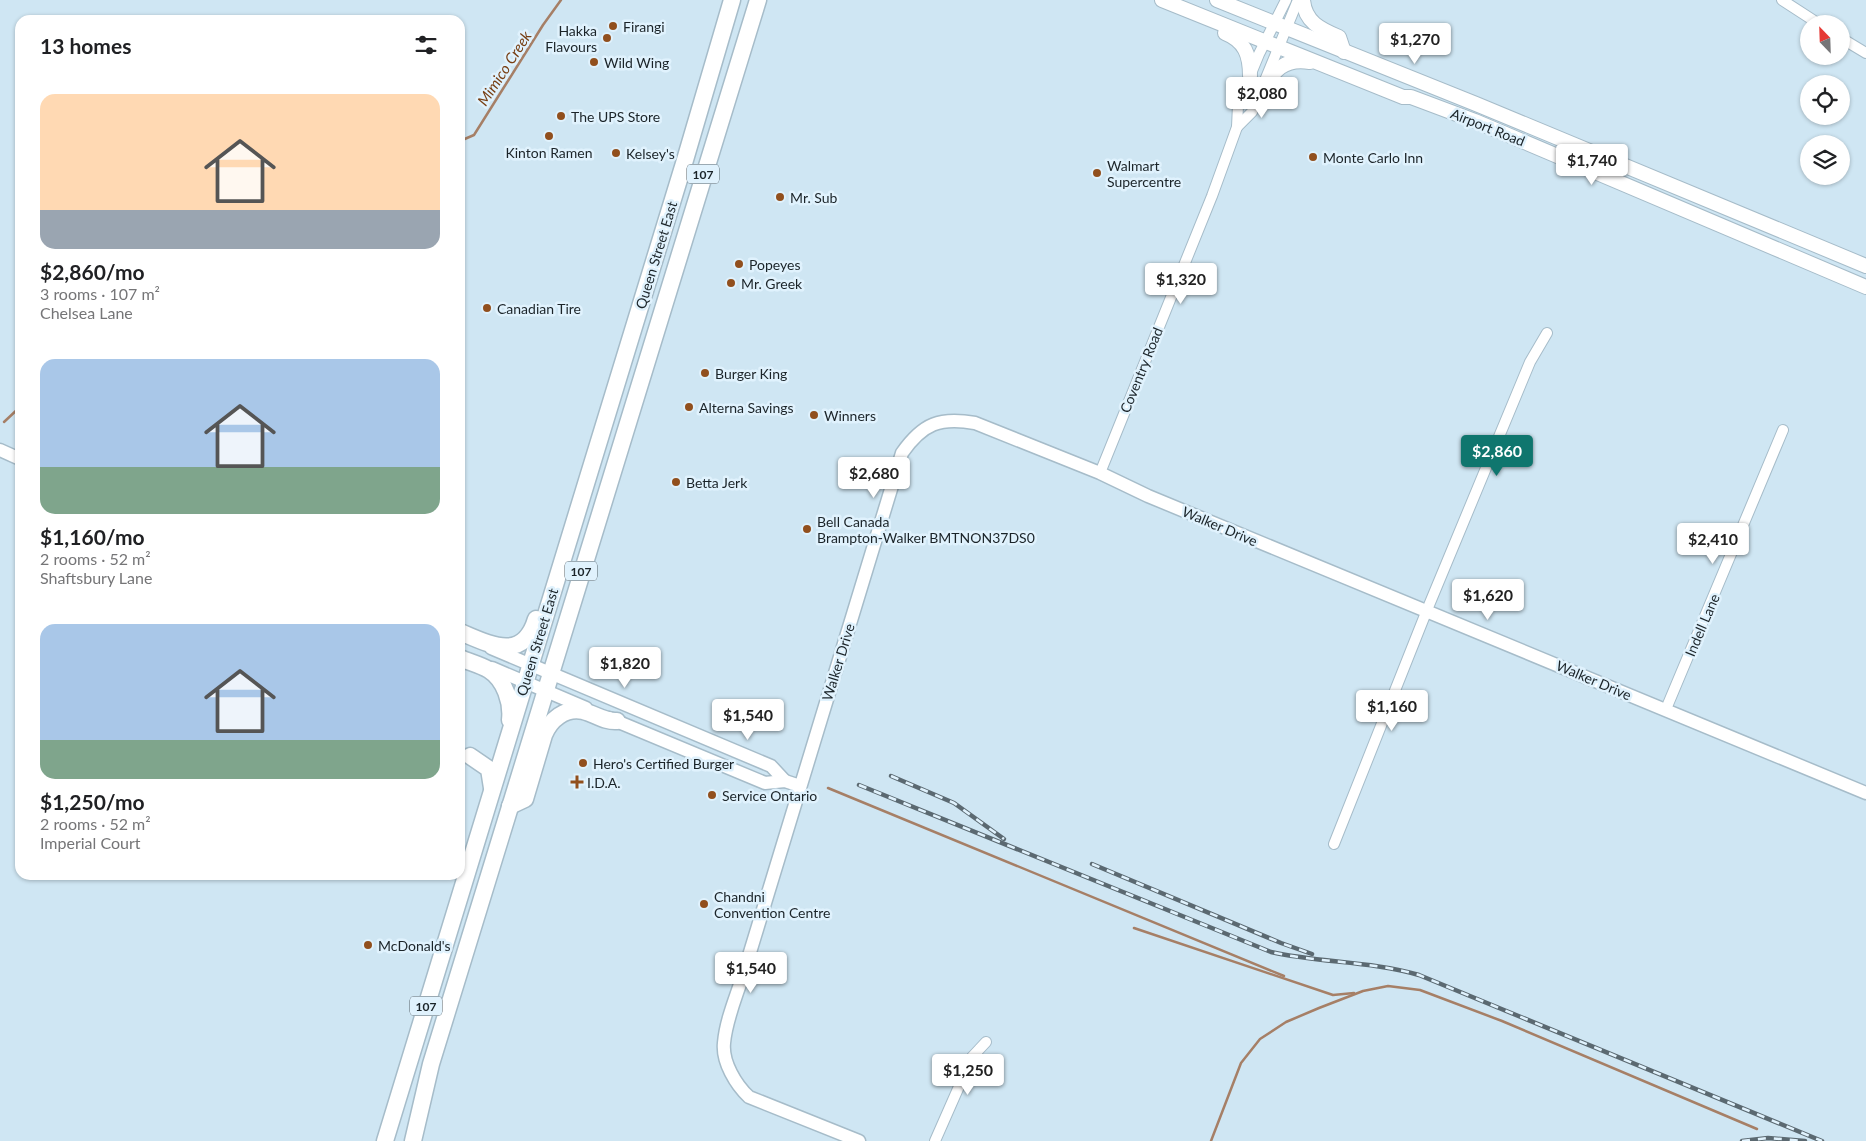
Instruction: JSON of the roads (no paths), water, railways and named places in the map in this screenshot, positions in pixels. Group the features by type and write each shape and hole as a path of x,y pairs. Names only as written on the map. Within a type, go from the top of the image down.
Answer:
{"main road":[{"name":"Queen Street East","path":"465,879 685,160 732,0"},
{"name":"Queen Street East","path":"413,1141 420,1119 431,1064 758,0"},
{"name":"Airport Road","path":"1162,0 1403,96 1411,97 1475,121 1866,287"},
{"name":"Airport Road","path":"1217,0 1476,104 1866,266"},
{"path":"1303,0 1308,18 1322,30 1339,37 1344,52"},
{"path":"1206,18 1214,28 1239,40 1245,47 1249,58 1250,76"},
{"path":"1260,93 1273,73 1288,63 1304,61 1326,66"},
{"path":"465,636 498,647 510,646 522,641 531,632 546,586 555,582"},
{"path":"465,658 490,670 509,700 510,717 502,746 503,752 495,755 470,756 488,769 492,790"},
{"path":"510,806 525,799 547,727 556,717 579,710 610,722 617,721"},
{"name":"Queen Street East","path":"385,1141 465,880"}],"street":[{"path":"1281,26 1286,0"},
{"path":"1281,26 1298,0"},
{"path":"1782,0 1805,15"},
{"name":"Coventry Road","path":"1100,473 1212,196 1237,127 1238,105 1266,42 1281,26"},
{"name":"Coventry Road","path":"1237,127 1252,112 1279,47 1281,26"},
{"path":"1850,43 1866,53"},
{"path":"1334,844 1530,362 1547,333"},
{"name":"Walker Drive","path":"859,1141 749,1097 739,1088 726,1061 724,1044 728,1024 902,453 910,441 923,429 936,422 957,420 975,423 1100,473 1148,496 1428,610 1866,793"},
{"name":"Indell Lane","path":"1666,709 1783,430"},
{"path":"0,450 15,457"},
{"path":"465,636 771,766 785,781"},
{"path":"465,658 765,783 785,781 800,786"},
{"path":"935,1141 972,1057 986,1042"}],"waterway":[{"name":"Mimico Creek","path":"465,139 474,135 543,25 561,0"},
{"name":"Mimico Creek","path":"4,422 15,412"},
{"path":"828,788 1284,976"},
{"path":"1134,928 1333,995 1354,993"},
{"path":"1211,1141 1241,1063 1260,1039 1286,1022 1319,1008 1363,991 1388,986 1420,990 1502,1021 1757,1129"}],"railway":[{"path":"891,776 954,803 1004,839"},
{"path":"859,785 1271,952 1289,956 1364,964 1419,975 1822,1141"},
{"path":"1092,864 1281,943 1312,954"},
{"path":"1742,1141 1768,1138 1805,1141"}],"place":[{"name":"Firangi","path":"613,26"},
{"name":"Hakka Flavours","path":"607,38"},
{"name":"Wild Wing","path":"594,62"},
{"name":"The UPS Store","path":"561,116"},
{"name":"Kinton Ramen","path":"549,136"},
{"name":"Kelsey's","path":"616,153"},
{"name":"Monte Carlo Inn","path":"1313,157"},
{"name":"Walmart Supercentre","path":"1097,173"},
{"name":"Mr. Sub","path":"780,197"},
{"name":"Popeyes","path":"739,264"},
{"name":"Mr. Greek","path":"731,283"},
{"name":"Canadian Tire","path":"487,308"},
{"name":"Burger King","path":"705,373"},
{"name":"Alterna Savings","path":"689,407"},
{"name":"Winners","path":"814,415"},
{"name":"Betta Jerk","path":"676,482"},
{"name":"Bell Canada Brampton-Walker BMTNON37DS0","path":"807,529"},
{"name":"Hero's Certified Burger","path":"583,763"},
{"name":"I.D.A.","path":"577,782"},
{"name":"Service Ontario","path":"712,795"},
{"name":"Chandni Convention Centre","path":"704,904"},
{"name":"McDonald's","path":"368,945"}]}
